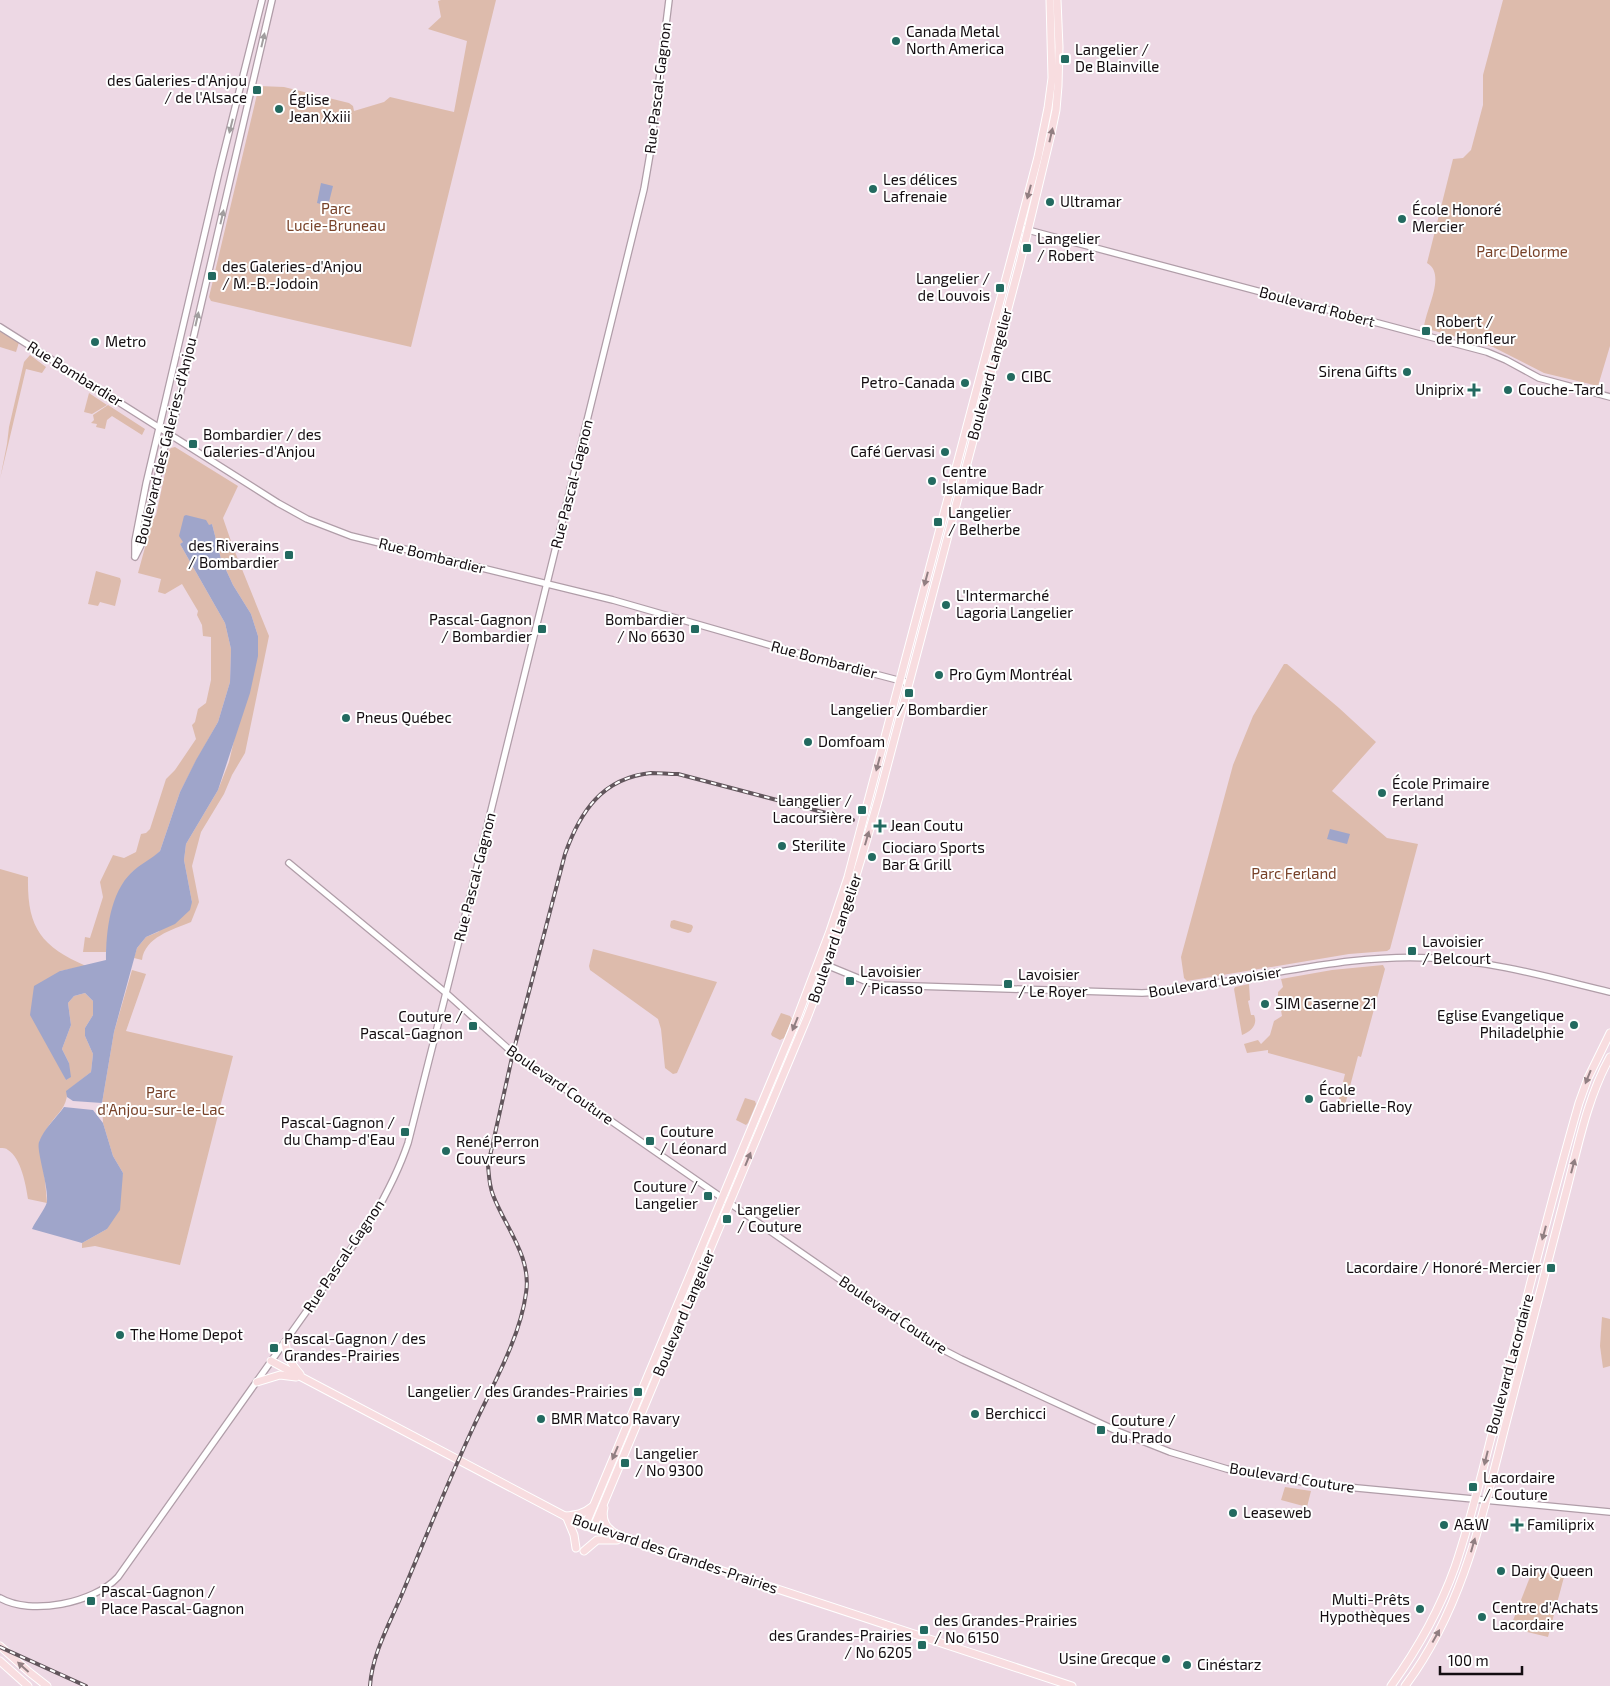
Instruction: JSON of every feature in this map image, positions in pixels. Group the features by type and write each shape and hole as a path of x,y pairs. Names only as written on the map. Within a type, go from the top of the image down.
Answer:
{"main road":[{"name":"Boulevard Langelier","path":"585,1526 819,962 848,877 1038,157 1052,78 1050,0"},
{"name":"Boulevard Langelier","path":"593,1529 828,966 856,879 1020,263 1056,110 1059,47 1057,0"},
{"path":"1010,261 1020,263"},
{"path":"997,311 1006,313"},
{"path":"980,376 989,379"},
{"path":"914,627 923,629"},
{"name":"Boulevard Lacordaire","path":"1391,1686 1424,1634 1456,1565 1475,1500 1573,1122 1588,1078 1610,1033"},
{"name":"Boulevard Lacordaire","path":"1405,1686 1438,1632 1467,1566 1486,1501 1546,1264 1582,1133 1594,1093 1610,1056"},
{"path":"284,1342 290,1363 304,1378"},
{"name":"Boulevard des Grandes-Prairies","path":"271,1361 585,1526 1072,1686"},
{"path":"257,1382 280,1375 304,1378"},
{"path":"606,1498 603,1512 605,1524 627,1541"},
{"path":"576,1548 573,1529 565,1516 587,1511 594,1505"},
{"path":"584,1551 597,1540 627,1541"},
{"path":"0,1646 47,1686"},
{"path":"0,1661 28,1686"}],"street":[{"name":"Boulevard des Galeries-d'Anjou","path":"262,0 219,172 146,484 135,541 135,557 142,543 169,434 272,0"},
{"name":"Rue Pascal-Gagnon","path":"0,1598 24,1607 42,1607 91,1596 107,1588 113,1582 372,1219 395,1176 408,1143 446,993 644,189 669,0"},
{"path":"219,172 232,175"},
{"name":"Boulevard Robert","path":"1019,228 1487,352 1506,360 1538,378 1610,397"},
{"name":"Rue Bombardier","path":"0,327 280,504 319,524 368,540 641,608 909,683"},
{"name":"Boulevard Couture","path":"289,863 446,993 513,1053 944,1350 1035,1394 1149,1444 1227,1469 1286,1480 1610,1512"},
{"name":"Boulevard Lavoisier","path":"819,962 870,983 882,985 1142,993 1160,992 1351,961 1394,957 1430,958 1501,966 1610,992"}],"green space":[{"name":"Parc Lucie-Bruneau","path":"496,0 411,347 211,301 209,297 259,86 284,87 349,103 353,106 354,111 384,102 390,97 454,112 467,41 428,29 441,17 438,1"},
{"name":"Parc Delorme","path":"1503,0 1610,0 1610,346 1598,386 1544,373 1493,347 1424,328 1435,284 1433,268 1427,263 1453,159 1463,158 1471,150 1483,105 1483,75"},
{"path":"0,327 20,339 16,352 0,347"},
{"path":"30,355 46,367 42,373 26,369 0,479 9,427 24,362"},
{"path":"89,393 107,405 92,414 84,412"},
{"path":"108,405 145,429 142,435 112,416 107,420 105,429 96,427 97,424 91,423 94,420 93,415"},
{"path":"175,447 238,486 223,518 269,636 245,753 232,775 224,794 201,832 192,866 199,902 191,922 160,935 148,945 142,960 134,958 137,948 146,937 158,932 192,902 184,860 186,844 218,790 229,762 258,636 251,614 233,585 221,559 212,524 180,544 225,623 231,649 230,682 218,722 180,792 160,851 132,872 110,919 106,952 83,952 85,937 90,938 103,897 100,882 113,855 124,858 136,852 141,834 146,833 150,829 166,779 175,770 196,739 192,725 195,722 198,709 206,703 211,680 211,637 203,636 202,625 197,615 198,611 182,584 165,594 158,592 161,579 138,573 153,518 156,515 168,453 171,448"},
{"path":"96,571 120,578 121,581 115,606 100,602 98,606 88,604"},
{"name":"Parc Ferland","path":"1284,664 1287,664 1339,708 1376,742 1332,791 1387,838 1418,844 1390,949 1387,951 1349,954 1187,981 1184,978 1181,957 1233,765 1253,716"},
{"name":"Parc d'Anjou-sur-le-Lac","path":"0,869 28,877 30,909 39,933 57,951 86,966 60,971 59,1064 66,1080 69,1063 62,1049 71,1025 68,1003 74,996 85,993 93,1001 93,1015 85,1028 85,1036 93,1054 91,1072 67,1091 64,1105 39,1142 47,1203 28,1199 20,1165 13,1154 7,1149 0,1148"},
{"path":"674,920 692,925 691,932 688,933 671,928 671,921"},
{"path":"593,949 717,982 677,1073 673,1074 665,1068 661,1029 658,1019 590,970 589,966"},
{"path":"1383,965 1385,969 1361,1057 1358,1056 1344,1109 1337,1107 1345,1074 1268,1053 1268,1050 1247,1053 1244,1044 1258,1040 1261,1044 1270,1035 1274,1021 1282,1016 1280,1005 1284,1004 1283,996 1278,997 1278,992 1283,987 1281,979 1332,970"},
{"name":"Parc d'Anjou-sur-le-Lac","path":"132,970 146,974 126,1031 233,1056 180,1265 95,1246 82,1248 82,1243 107,1229 123,1173 113,1156 103,1123 102,1103 114,1032"},
{"path":"1249,984 1250,1000 1248,1001 1251,1015 1254,1015 1255,1018 1255,1024 1242,1035 1234,989 1235,987"},
{"path":"781,1013 790,1016 792,1019 784,1038 780,1040 771,1034"},
{"path":"745,1098 755,1101 756,1104 746,1125 736,1120"},
{"path":"1602,1317 1610,1319 1610,1366 1603,1368 1600,1346"},
{"path":"1285,1487 1311,1491 1307,1507 1281,1500"},
{"path":"1532,1572 1562,1574 1564,1577 1548,1637 1510,1628"}],"water":[{"path":"321,183 333,186 328,206 317,203"},
{"path":"184,516 206,520 209,525 212,524 221,559 233,585 251,614 258,636 258,656 250,693 218,790 186,844 184,860 192,902 190,910 175,924 146,937 137,948 114,1032 102,1103 73,1101 67,1097 66,1091 91,1072 93,1054 85,1036 85,1028 93,1015 93,1001 85,993 74,996 68,1003 71,1025 62,1049 69,1063 71,1077 66,1080 30,1015 34,986 60,971 106,960 108,925 114,901 132,872 160,851 180,792 218,722 230,682 231,649 225,623 180,544 183,542 179,536"},
{"path":"1330,829 1350,834 1347,844 1327,839"},
{"path":"64,1107 93,1110 103,1123 113,1156 123,1173 120,1210 107,1229 82,1243 32,1229 47,1202 39,1142 47,1128"}],"railway":[{"path":"370,1686 374,1662 382,1639 472,1430 504,1363 523,1310 527,1280 525,1267 516,1242 493,1195 488,1165 513,1053 565,854 578,824 595,800 606,790 634,776 651,773 678,774 853,820"},
{"path":"0,1647 86,1686"}],"place":[{"name":"Canada Metal North America","path":"896,41"},
{"name":"Langelier / De Blainville","path":"1065,59"},
{"name":"des Galeries-d'Anjou / de l'Alsace","path":"257,90"},
{"name":"Église Jean Xxiii","path":"279,109"},
{"name":"Les délices Lafrenaie","path":"873,189"},
{"name":"Ultramar","path":"1050,202"},
{"name":"École Honoré Mercier","path":"1402,219"},
{"name":"Langelier / Robert","path":"1027,248"},
{"name":"des Galeries-d'Anjou / M.-B.-Jodoin","path":"212,276"},
{"name":"Langelier / de Louvois","path":"1000,288"},
{"name":"Robert / de Honfleur","path":"1426,331"},
{"name":"Metro","path":"95,342"},
{"name":"Sirena Gifts","path":"1407,372"},
{"name":"CIBC","path":"1011,377"},
{"name":"Petro-Canada","path":"965,383"},
{"name":"Uniprix","path":"1474,390"},
{"name":"Couche-Tard","path":"1508,390"},
{"name":"Bombardier / des Galeries-d'Anjou","path":"193,444"},
{"name":"Café Gervasi","path":"945,452"},
{"name":"Centre Islamique Badr","path":"932,481"},
{"name":"Langelier / Belherbe","path":"938,522"},
{"name":"des Riverains / Bombardier","path":"289,555"},
{"name":"L'Intermarché Lagoria Langelier","path":"946,605"},
{"name":"Pascal-Gagnon / Bombardier","path":"542,629"},
{"name":"Bombardier / No 6630","path":"695,629"},
{"name":"Pro Gym Montréal","path":"939,675"},
{"name":"Langelier / Bombardier","path":"909,693"},
{"name":"Pneus Québec","path":"346,718"},
{"name":"Domfoam","path":"808,742"},
{"name":"École Primaire Ferland","path":"1382,793"},
{"name":"Langelier / Lacoursière","path":"862,810"},
{"name":"Jean Coutu","path":"880,826"},
{"name":"Sterilite","path":"782,846"},
{"name":"Ciociaro Sports Bar & Grill","path":"872,857"},
{"name":"Lavoisier / Belcourt","path":"1412,951"},
{"name":"Lavoisier / Picasso","path":"850,981"},
{"name":"Lavoisier / Le Royer","path":"1008,984"},
{"name":"SIM Caserne 21","path":"1265,1004"},
{"name":"Eglise Evangelique Philadelphie","path":"1574,1025"},
{"name":"Couture / Pascal-Gagnon","path":"473,1026"},
{"name":"École Gabrielle-Roy","path":"1309,1099"},
{"name":"Pascal-Gagnon / du Champ-d'Eau","path":"405,1132"},
{"name":"Couture / Léonard","path":"650,1141"},
{"name":"René Perron Couvreurs","path":"446,1151"},
{"name":"Couture / Langelier","path":"708,1196"},
{"name":"Langelier / Couture","path":"727,1219"},
{"name":"Lacordaire / Honoré-Mercier","path":"1551,1268"},
{"name":"The Home Depot","path":"120,1335"},
{"name":"Pascal-Gagnon / des Grandes-Prairies","path":"274,1348"},
{"name":"Langelier / des Grandes-Prairies","path":"638,1392"},
{"name":"Berchicci","path":"975,1414"},
{"name":"BMR Matco Ravary","path":"541,1419"},
{"name":"Couture / du Prado","path":"1101,1430"},
{"name":"Langelier / No 9300","path":"625,1463"},
{"name":"Lacordaire / Couture","path":"1473,1487"},
{"name":"Leaseweb","path":"1233,1513"},
{"name":"A&W","path":"1444,1525"},
{"name":"Familiprix","path":"1517,1525"},
{"name":"Dairy Queen","path":"1501,1571"},
{"name":"Pascal-Gagnon / Place Pascal-Gagnon","path":"91,1601"},
{"name":"Multi-Prêts Hypothèques","path":"1420,1609"},
{"name":"Centre d'Achats Lacordaire","path":"1482,1617"},
{"name":"des Grandes-Prairies / No 6150","path":"924,1630"},
{"name":"des Grandes-Prairies / No 6205","path":"922,1645"},
{"name":"Usine Grecque","path":"1166,1659"},
{"name":"Cinéstarz","path":"1187,1665"}]}
